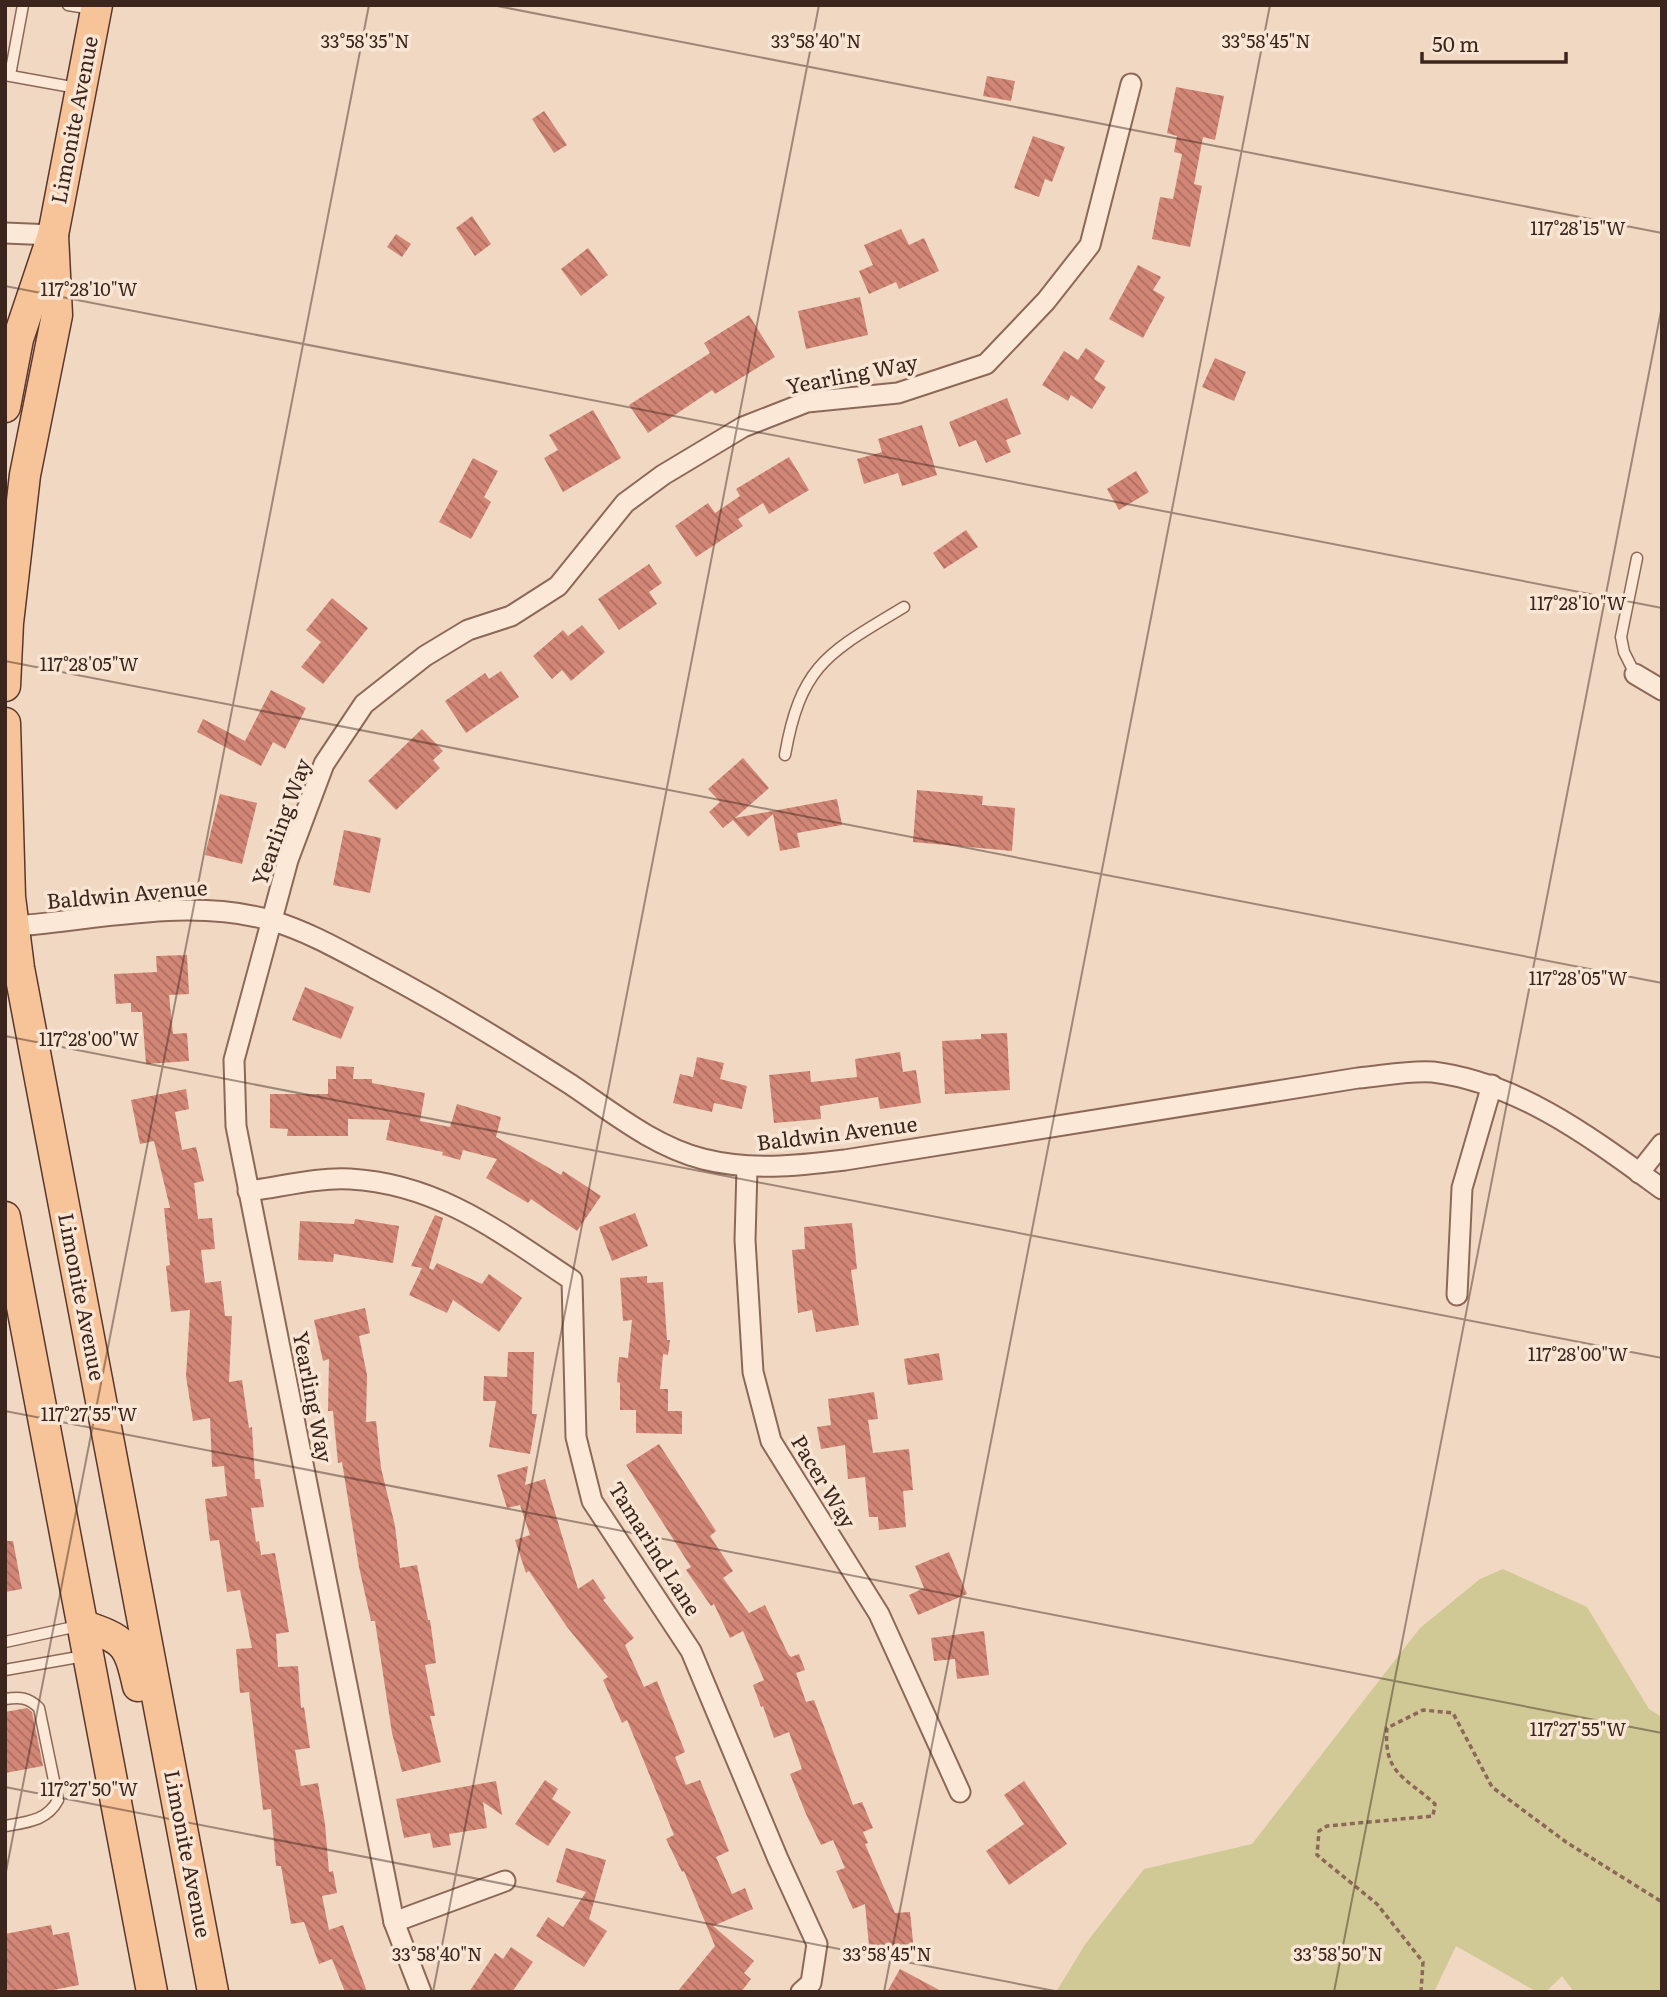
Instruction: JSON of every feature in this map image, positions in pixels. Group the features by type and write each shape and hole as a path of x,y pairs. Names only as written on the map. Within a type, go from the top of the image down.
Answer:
{"main road":[{"name":"Limonite Avenue","path":"5,407 18,339 53,235 81,89 87,7"},
{"name":"Limonite Avenue","path":"5,686 8,623 25,475 57,315 53,235"},
{"name":"Limonite Avenue","path":"5,723 9,927 213,1992"},
{"path":"5,1217 152,1992"},
{"path":"82,1625 114,1636 131,1653 176,1881 197,1910"}],"street":[{"name":"Yearling Way","path":"421,1992 394,1922 236,1126 234,1060 288,860 324,764 364,704 405,671 468,630 511,616 558,586 625,503 663,475 743,426 807,402 898,393 986,364 1045,301 1090,245 1131,84"},
{"path":"5,233 53,235"},
{"path":"1635,674 1662,690"},
{"name":"Baldwin Avenue","path":"9,927 170,911 220,911 272,921 336,948 480,1026 658,1142 701,1158 747,1168 796,1167 1358,1078 1431,1072 1492,1085 1532,1102 1662,1189"},
{"path":"1457,1295 1462,1188 1492,1085"},
{"path":"1639,1172 1662,1144"},
{"name":"Pacer Way","path":"747,1168 745,1240 753,1372 771,1441 878,1614 960,1792"},
{"name":"Tamarind Lane","path":"248,1191 348,1179 421,1191 458,1206 572,1280 576,1437 592,1501 691,1651 778,1859 817,1944 811,1983 801,1992"},
{"path":"394,1922 505,1881"}],"lane":[{"path":"23,5 8,75 81,89"},
{"path":"1635,674 1624,652 1621,637 1637,558"},
{"path":"785,755 801,693 822,661 904,607"},
{"path":"5,1642 82,1625"},
{"path":"5,1670 88,1655"},
{"path":"5,1699 20,1697 32,1701 39,1708 58,1800 52,1812 38,1819 5,1826"}],"path":[{"path":"1421,1992 1423,1962 1377,1904 1317,1855 1320,1831 1327,1826 1433,1816 1435,1804 1389,1764 1386,1746 1387,1728 1423,1710 1453,1713 1492,1787 1566,1842 1662,1902"}],"shaded area":[{"path":"1503,1569 1587,1607 1649,1709 1662,1717 1662,1992 1574,1992 1562,1976 1546,1992 1537,1992 1456,1946 1434,1992 1056,1992 1086,1943 1144,1869 1252,1844 1420,1628 1480,1579"}],"building":[{"path":"987,76 1015,81 1011,101 983,96"},
{"path":"1176,87 1224,96 1215,140 1203,137 1194,184 1202,186 1190,247 1152,239 1160,197 1173,199 1182,154 1174,152 1177,136 1167,133"},
{"path":"544,111 567,145 554,153 532,119"},
{"path":"1033,136 1065,147 1052,182 1045,179 1039,197 1014,188"},
{"path":"472,216 491,244 475,256 456,228"},
{"path":"901,229 909,245 924,238 939,271 899,289 896,282 869,294 859,271 873,265 864,245"},
{"path":"396,234 411,244 402,257 387,247"},
{"path":"588,248 608,275 581,296 561,269"},
{"path":"1138,265 1161,277 1153,290 1165,297 1143,338 1109,319"},
{"path":"860,297 868,335 806,349 798,311"},
{"path":"749,315 775,357 715,394 712,390 648,433 629,405 710,353 704,343"},
{"path":"1086,348 1105,361 1094,379 1106,387 1092,409 1071,395 1068,401 1042,385 1064,351 1078,360"},
{"path":"1215,358 1246,372 1234,401 1202,387"},
{"path":"1007,398 1021,434 1006,440 1011,452 986,463 976,440 959,447 949,422"},
{"path":"593,410 621,458 563,492 544,458 558,450 549,435"},
{"path":"922,425 937,475 902,486 898,473 864,484 857,459 882,452 878,439"},
{"path":"789,457 809,490 769,514 763,503 738,519 743,526 696,557 675,526 708,503 715,513 740,496 736,489"},
{"path":"473,458 498,471 484,497 491,502 471,539 439,522"},
{"path":"1136,471 1149,492 1119,510 1107,489"},
{"path":"966,530 978,547 944,569 933,553"},
{"path":"649,564 662,583 649,592 657,604 619,630 598,599"},
{"path":"332,598 368,628 323,684 301,667 321,642 306,630"},
{"path":"582,625 605,652 571,681 562,670 552,679 533,656 563,630 568,636"},
{"path":"501,671 519,697 466,733 445,701 485,673 489,679"},
{"path":"271,690 306,708 285,749 273,742 261,766 197,732 203,719 245,741"},
{"path":"422,729 443,751 433,760 440,768 396,810 368,781"},
{"path":"743,758 769,788 735,818 837,799 842,825 797,833 800,847 780,851 773,814 748,837 733,820 723,828 709,812 720,802 708,789"},
{"path":"917,790 983,796 982,805 1015,808 1012,851 913,842"},
{"path":"220,794 257,803 242,864 205,855"},
{"path":"344,830 381,838 370,893 333,885"},
{"path":"187,955 189,994 169,995 173,1034 187,1033 189,1061 146,1064 142,1012 131,1012 131,1003 116,1004 114,974 157,972 156,956"},
{"path":"305,987 354,1007 341,1039 292,1020"},
{"path":"1007,1033 1010,1090 945,1094 942,1041 981,1039 981,1034"},
{"path":"900,1052 903,1072 916,1070 921,1103 880,1109 878,1097 820,1106 821,1119 774,1123 769,1075 810,1071 811,1082 857,1077 855,1059"},
{"path":"697,1057 724,1063 720,1079 747,1086 742,1109 714,1103 712,1112 673,1103 680,1074 693,1077"},
{"path":"336,1066 354,1067 353,1079 372,1079 372,1083 425,1093 420,1121 450,1127 457,1104 501,1117 496,1137 561,1175 563,1171 601,1196 577,1231 531,1199 528,1203 486,1178 497,1159 463,1150 460,1160 442,1155 443,1152 386,1140 390,1120 348,1119 348,1136 287,1136 288,1129 270,1128 270,1094 328,1094 328,1079 336,1079"},
{"path":"186,1089 189,1109 175,1112 182,1150 196,1147 204,1181 194,1183 198,1219 212,1218 215,1249 201,1250 205,1283 221,1281 225,1316 232,1316 229,1382 242,1380 249,1428 252,1427 255,1479 260,1479 264,1507 251,1508 256,1542 259,1541 261,1555 275,1553 289,1632 276,1634 278,1667 298,1666 301,1708 304,1707 310,1748 295,1750 301,1786 318,1783 329,1872 333,1871 337,1893 322,1896 329,1930 343,1925 367,1992 345,1992 332,1959 319,1964 304,1922 291,1924 281,1866 276,1866 271,1809 263,1810 249,1692 240,1693 236,1649 252,1648 240,1590 227,1592 219,1540 210,1541 205,1499 227,1496 224,1466 212,1467 210,1418 193,1421 186,1376 190,1310 171,1312 166,1266 170,1265 164,1208 170,1208 154,1141 140,1144 131,1100"},
{"path":"635,1213 648,1246 612,1261 599,1227"},
{"path":"435,1215 443,1218 429,1268 433,1270 437,1263 482,1284 489,1274 522,1298 499,1332 453,1300 447,1313 409,1295 422,1268 411,1266"},
{"path":"355,1219 399,1226 393,1263 334,1254 333,1262 298,1260 300,1221 354,1224"},
{"path":"852,1223 857,1269 851,1270 859,1325 816,1332 812,1310 798,1313 792,1250 805,1249 804,1227"},
{"path":"647,1276 647,1283 663,1282 667,1340 670,1340 668,1355 663,1354 660,1389 668,1389 668,1411 682,1411 682,1434 636,1433 636,1410 620,1410 620,1383 617,1382 619,1357 628,1358 632,1320 623,1321 620,1278"},
{"path":"365,1308 370,1333 359,1336 367,1375 366,1422 376,1421 381,1468 395,1526 400,1568 417,1565 430,1620 436,1663 425,1665 435,1716 430,1716 441,1762 402,1772 392,1733 375,1621 371,1621 359,1567 342,1462 338,1463 333,1411 328,1411 329,1359 323,1361 314,1320"},
{"path":"508,1352 534,1352 532,1414 537,1414 530,1454 489,1447 496,1401 483,1401 484,1376 507,1377"},
{"path":"939,1353 943,1380 908,1385 904,1359"},
{"path":"874,1392 878,1419 868,1420 873,1453 909,1449 913,1490 903,1491 906,1527 879,1530 878,1517 869,1517 865,1477 848,1479 845,1445 821,1449 817,1427 831,1425 828,1399"},
{"path":"659,1444 716,1531 710,1536 733,1571 723,1578 749,1613 765,1605 788,1654 791,1657 799,1654 805,1670 796,1673 806,1702 814,1700 853,1805 862,1802 873,1828 863,1832 868,1843 865,1844 895,1913 910,1912 914,1951 870,1956 865,1904 853,1909 836,1871 845,1868 833,1840 821,1845 806,1814 790,1774 802,1769 789,1732 774,1738 753,1685 764,1680 743,1631 730,1638 714,1604 711,1606 686,1570 691,1567 626,1465"},
{"path":"528,1466 525,1485 545,1479 578,1589 593,1579 606,1598 603,1600 634,1638 625,1645 644,1687 657,1681 685,1752 675,1757 686,1785 700,1780 729,1851 716,1857 732,1894 745,1888 753,1909 713,1926 754,1961 744,1973 751,1979 741,1992 677,1992 715,1946 684,1871 682,1872 666,1839 674,1835 627,1720 622,1723 603,1680 608,1677 567,1627 529,1571 526,1573 515,1540 530,1535 520,1505 507,1508 497,1475"},
{"path":"5,1541 13,1541 22,1589 5,1592"},
{"path":"949,1552 967,1594 918,1615 909,1595 924,1588 915,1566"},
{"path":"984,1631 989,1675 957,1679 955,1659 934,1661 931,1638"},
{"path":"27,1708 32,1712 43,1766 5,1773 5,1712"},
{"path":"545,1780 558,1789 552,1799 571,1812 548,1846 515,1824"},
{"path":"496,1781 502,1815 483,1802 487,1828 449,1834 451,1845 433,1848 430,1833 404,1838 396,1799"},
{"path":"1024,1781 1067,1844 1009,1885 986,1851 1024,1824 1004,1795"},
{"path":"566,1848 606,1860 589,1919 607,1931 584,1967 536,1936 548,1917 563,1927 586,1892 556,1882"},
{"path":"51,1925 53,1935 69,1932 79,1985 43,1992 5,1992 5,1934"},
{"path":"511,1947 533,1962 512,1992 469,1992 495,1953 503,1959"},
{"path":"900,1969 943,1992 887,1992"}]}
